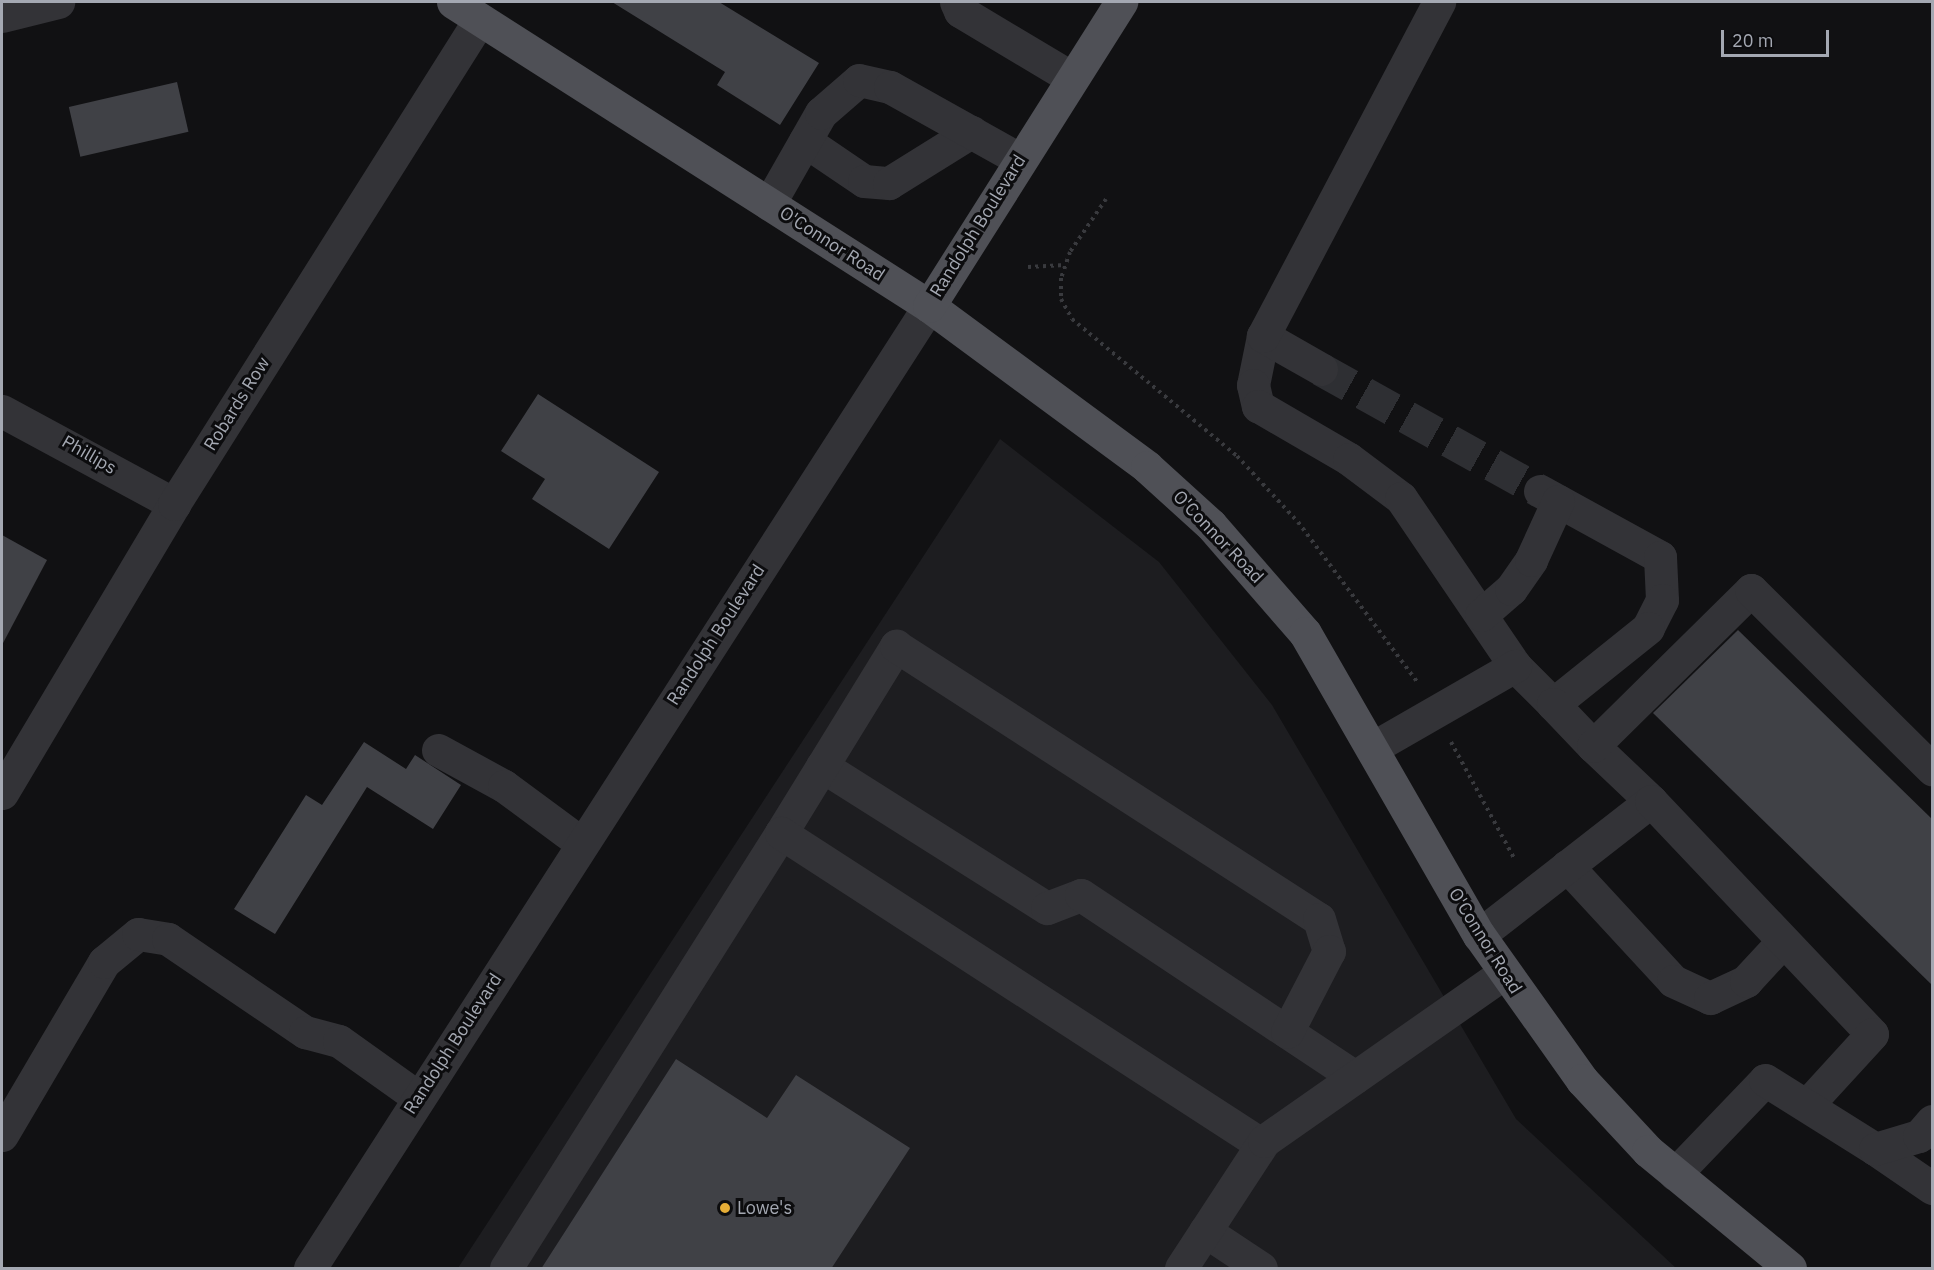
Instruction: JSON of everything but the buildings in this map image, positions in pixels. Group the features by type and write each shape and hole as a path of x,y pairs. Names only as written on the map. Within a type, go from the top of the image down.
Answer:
{"main road":[{"name":"O'Connor Road","path":"453,2 929,306 1148,467 1211,525 1305,633 1374,747 1479,936 1582,1080 1675,1174 1790,1269"},
{"name":"Randolph Boulevard","path":"929,306 1019,159 1121,2"}],"street":[{"path":"2,16 58,2"},
{"path":"956,2 960,11 1072,78"},
{"path":"1439,2 1263,336 1253,385 1258,406 1350,459 1401,498 1515,666 1593,746 1651,801 1872,1034 1807,1105"},
{"name":"Robards Row","path":"2,794 174,504 480,19"},
{"path":"770,204 821,113 859,80 890,87 1019,159"},
{"path":"805,141 864,181 889,183 971,132"},
{"name":"Randolph Boulevard","path":"310,1269 581,843 929,306"},
{"path":"1263,336 1322,369"},
{"name":"Phillips","path":"2,411 174,504"},
{"path":"1481,615 1511,589 1532,560 1549,496 1660,557 1662,600 1648,627 1552,704"},
{"path":"1593,746 1751,590 1932,769"},
{"path":"506,1269 896,646 1319,919 1329,951 1287,1032"},
{"path":"1374,747 1515,666"},
{"path":"438,750 504,786 581,843"},
{"path":"822,766 1047,908 1081,895 1355,1077"},
{"path":"1479,936 1651,801"},
{"path":"781,833 1261,1144"},
{"path":"1567,866 1673,981 1710,998 1746,981 1783,941"},
{"path":"2,1135 104,962 138,934 168,939 305,1032 339,1041 419,1098"},
{"path":"1181,1269 1261,1144 1504,973"},
{"path":"1675,1174 1765,1080 1807,1105 1932,1188"},
{"path":"1875,1149 1919,1136 1932,1121"},
{"path":"1205,1232 1262,1269"}],"path":[{"path":"1106,200 1065,265 1061,299 1072,319 1237,456 1298,522 1375,621 1435,712 1514,858"},
{"path":"1028,267 1065,265"}],"shaded area":[{"path":"1000,439 1159,562 1272,705 1516,1119 1676,1268 458,1268"}],"tunnel":[{"path":"1321,369 1540,491"}],"place":[{"name":"Lowe's","path":"725,1208"}]}
